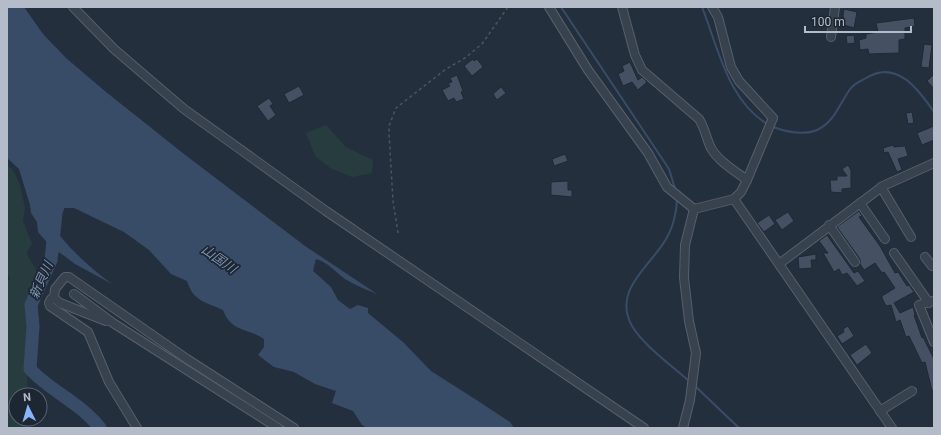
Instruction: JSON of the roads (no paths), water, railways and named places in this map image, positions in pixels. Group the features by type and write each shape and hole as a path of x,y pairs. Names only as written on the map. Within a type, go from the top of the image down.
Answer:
{"street":[{"path":"73,7 114,48 184,109 326,211 644,428"},
{"path":"549,7 588,70 648,153 667,187 694,209"},
{"path":"622,7 635,55 642,70 699,118 704,126 711,148 746,180"},
{"path":"694,209 734,199 741,192 773,118 739,81 731,67 718,17 712,7"},
{"path":"831,37 835,7"},
{"path":"779,264 829,225 881,188 934,163"},
{"path":"881,188 911,237"},
{"path":"734,199 892,428"},
{"path":"860,203 885,239"},
{"path":"683,428 690,400 696,353 689,320 684,278 685,245 694,209"},
{"path":"829,225 855,262"},
{"path":"894,253 931,302 919,305 934,342"},
{"path":"925,257 933,267"},
{"path":"137,428 109,382 88,332 54,311 49,303 51,299 54,298 55,289 65,277 69,277 187,359 294,428"},
{"path":"74,294 113,323 278,428"},
{"path":"54,298 60,303 113,323"},
{"path":"880,410 912,390"}],"water":[{"name":"山国川","path":"7,7 24,7 43,34 66,58 106,92 184,154 305,246 377,294 349,281 328,265 316,259 313,271 331,287 338,300 350,309 358,305 368,308 368,313 404,343 431,371 510,422 514,428 368,428 362,425 353,411 332,403 336,391 315,384 294,372 274,367 258,355 264,347 264,339 235,326 226,317 223,310 196,297 187,281 171,274 149,250 124,232 74,208 60,208 53,212 60,228 51,224 64,241 79,256 112,284 75,264 59,252 50,267 47,266 51,247 38,232 37,222 31,213 19,169 7,158"}],"waterway":[{"path":"561,7 669,169 676,192"},
{"path":"702,7 719,56 734,88 743,102 755,115 769,125"},
{"path":"773,127 795,133 806,133 817,130 833,117 847,93 856,83 877,73 888,72 906,80 914,87 934,112"},
{"name":"新貝川","path":"62,193 56,213 51,260 31,305 33,326 30,369 38,377 84,411 100,428"},
{"path":"677,198 671,230 630,290 627,301 627,313 632,326 643,341 689,381"},
{"path":"694,385 739,428"}]}
